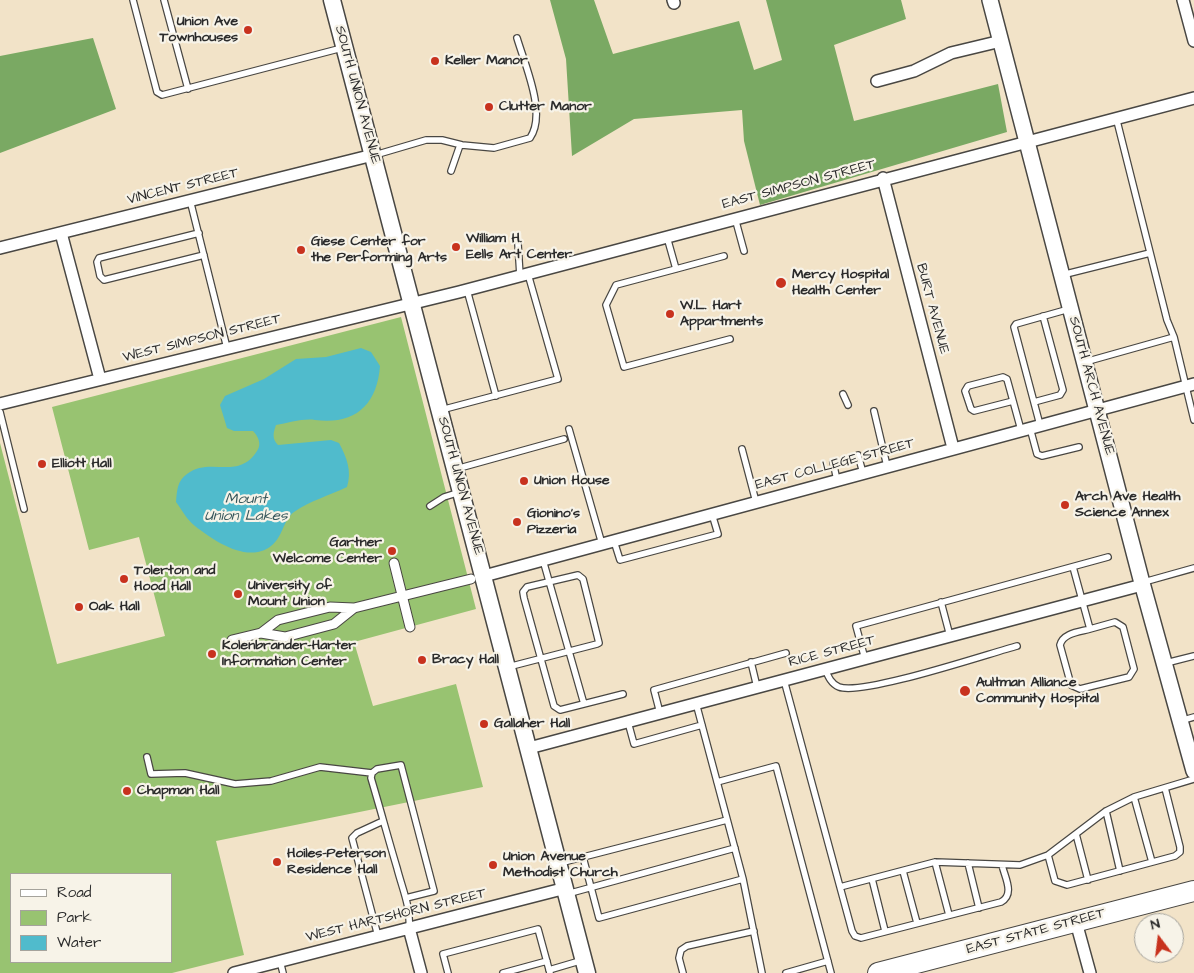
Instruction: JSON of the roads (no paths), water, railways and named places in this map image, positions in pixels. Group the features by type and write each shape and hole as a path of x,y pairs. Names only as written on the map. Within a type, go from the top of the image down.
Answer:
{"highway":[{"name":"EAST STATE STREET","path":"878,973 1194,891"}],"main road":[{"name":"SOUTH UNION AVENUE","path":"332,0 462,492 478,578 508,667 586,967"}],"street":[{"name":"SOUTH ARCH AVENUE","path":"990,0 1142,584 1164,664 1187,719 1194,771"},
{"path":"1183,0 1194,41"},
{"path":"877,81 914,71 951,54 1001,41"},
{"name":"EAST SIMPSON STREET","path":"412,303 468,290 1027,140 1194,98"},
{"name":"VINCENT STREET","path":"0,248 373,155"},
{"name":"BURT AVENUE","path":"883,178 953,448"},
{"path":"61,233 100,379"},
{"name":"WEST SIMPSON STREET","path":"0,404 412,303"},
{"name":"EAST COLLEGE STREET","path":"478,578 1190,385"},
{"path":"394,563 410,626"},
{"path":"261,633 278,620 330,607 354,608 478,578"},
{"name":"RICE STREET","path":"529,748 1142,584"},
{"path":"232,640 261,633 285,637 334,624 354,608"},
{"name":"WEST HARTSHORN STREET","path":"234,973 409,928 566,891"},
{"path":"1076,922 1090,973"},
{"path":"409,928 421,973"}],"lane":[{"path":"133,0 157,92 162,95 344,47"},
{"path":"164,0 188,88"},
{"path":"373,155 426,140 442,140 460,145 494,148 530,138 535,130 537,110 518,38"},
{"path":"1116,118 1167,320 1190,385 1194,420"},
{"path":"452,171 460,145"},
{"path":"190,200 227,348"},
{"path":"735,218 744,251"},
{"path":"199,233 99,258 97,262 100,276 104,280 204,255"},
{"path":"667,237 676,270"},
{"path":"440,410 558,379 524,275 518,244"},
{"path":"1062,275 1150,253"},
{"path":"724,256 616,285 606,305 624,367 730,339"},
{"path":"468,290 496,396"},
{"path":"1030,427 1034,402 1014,327 1016,324 1071,308"},
{"path":"1034,402 1060,395 1063,390 1043,316"},
{"path":"1085,362 1174,337"},
{"path":"1013,401 974,411 971,409 965,391 968,386 1002,377 1007,379 1013,401 1030,427 1037,454 1042,456 1078,447"},
{"path":"843,394 848,405"},
{"path":"874,411 887,466"},
{"path":"0,412 24,509"},
{"path":"569,429 602,544"},
{"path":"456,469 564,439"},
{"path":"742,449 756,502"},
{"path":"858,455 863,473"},
{"path":"833,462 837,480"},
{"path":"430,506 444,497 462,492"},
{"path":"614,541 620,560 718,534 712,514"},
{"path":"865,659 856,626 1108,557"},
{"path":"543,560 584,704"},
{"path":"1073,567 1090,629"},
{"path":"1142,584 1194,568"},
{"path":"508,667 542,658 570,651 599,642 581,576 576,575 528,587 523,592 542,658 556,709 560,710 623,694"},
{"path":"941,602 950,636"},
{"path":"1115,622 1123,627 1134,668 1133,673 1129,677 1080,689 1071,685 1060,645 1065,636 1090,629 1115,622"},
{"path":"825,669 830,680 839,687 877,685 1017,646"},
{"path":"660,713 654,690 786,653"},
{"path":"1164,664 1194,656"},
{"path":"751,662 757,687"},
{"path":"784,680 840,887 856,936 861,938 885,932 979,908 1007,898 1009,894 1002,865"},
{"path":"696,703 743,879 762,973"},
{"path":"628,722 634,744 702,725"},
{"path":"147,756 151,774 185,773 235,784 271,781 320,767 372,774 377,770 401,765 434,892 406,898"},
{"path":"717,782 776,766 831,973"},
{"path":"372,774 410,914 409,928"},
{"path":"840,887 935,862 1020,866 1048,855 1106,811 1134,797 1194,779"},
{"path":"1048,855 1055,881 1060,885 1088,880 1175,856 1180,852 1180,847 1165,788"},
{"path":"1134,797 1152,862"},
{"path":"1106,811 1120,871"},
{"path":"559,863 727,820"},
{"path":"378,936 352,838 357,833 384,821"},
{"path":"1076,834 1088,880"},
{"path":"566,891 591,888 735,848"},
{"path":"583,857 599,918 743,879"},
{"path":"935,862 948,915"},
{"path":"968,863 979,908"},
{"path":"903,871 917,923"},
{"path":"872,879 885,932"},
{"path":"448,973 443,954 538,929 549,971 586,967"},
{"path":"683,973 679,958 681,950 687,946 754,931"},
{"path":"280,961 283,973"},
{"path":"503,973 547,961"},
{"path":"786,973 828,961"}],"water":[{"name":"Mount Union Lakes","path":"361,348 371,352 380,366 374,392 361,410 352,416 341,419 329,421 306,420 276,425 274,433 274,438 278,445 331,440 339,443 348,465 347,487 313,501 290,515 275,542 262,551 242,552 221,544 192,524 176,502 178,486 181,480 196,469 241,465 249,460 259,446 258,438 253,431 234,431 227,428 220,405 225,396 264,379 296,359 326,357"}],"place":[{"name":"Union Ave Townhouses","path":"248,30"},
{"name":"Keller Manor","path":"435,61"},
{"name":"Clutter Manor","path":"489,107"},
{"name":"William H. Eells Art Center","path":"456,247"},
{"name":"Giese Center for the Performing Arts","path":"301,250"},
{"name":"Mercy Hospital Health Center","path":"781,283"},
{"name":"W.L. Hart Appartments","path":"670,314"},
{"name":"Elliott Hall","path":"42,464"},
{"name":"Union House","path":"524,481"},
{"name":"Arch Ave Health Science Annex","path":"1065,505"},
{"name":"Gionino's Pizzeria","path":"517,522"},
{"name":"Gartner Welcome Center","path":"392,551"},
{"name":"Tolerton and Hood Hall","path":"124,579"},
{"name":"University of Mount Union","path":"238,594"},
{"name":"Oak Hall","path":"79,607"},
{"name":"Kolenbrander-Harter Information Center","path":"212,654"},
{"name":"Bracy Hall","path":"422,660"},
{"name":"Aultman Alliance Community Hospital","path":"965,691"},
{"name":"Gallaher Hall","path":"484,724"},
{"name":"Chapman Hall","path":"127,791"},
{"name":"Hoiles-Peterson Residence Hall","path":"277,862"},
{"name":"Union Avenue Methodist Church","path":"493,865"}]}
